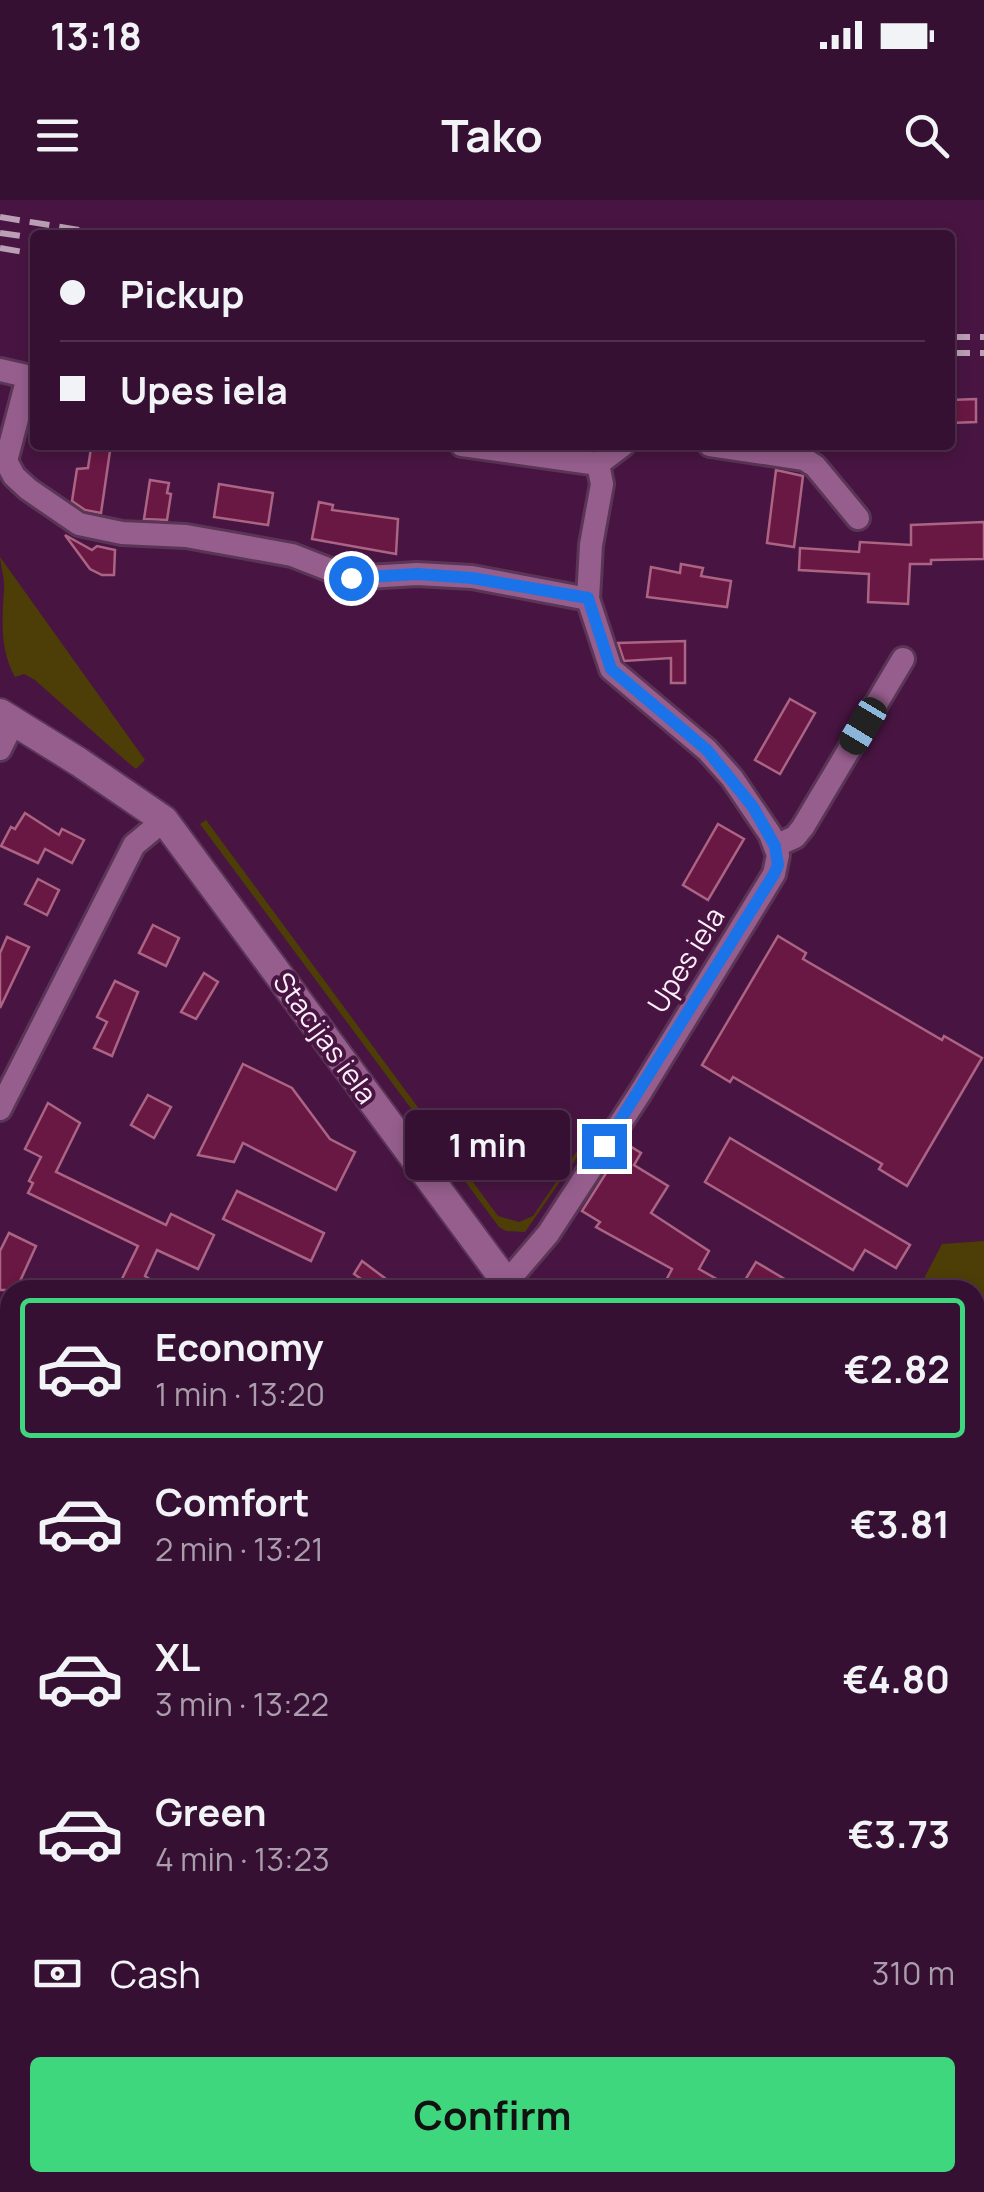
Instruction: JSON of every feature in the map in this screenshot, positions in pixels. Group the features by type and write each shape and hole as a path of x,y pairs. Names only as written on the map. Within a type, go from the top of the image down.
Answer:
{"main road":[{"name":"Stacijas iela","path":"7,717 170,827 501,1280"}],"street":[{"path":"0,370 30,377"},
{"path":"30,380 6,462 28,489 79,524 122,533 186,536 292,555 351,578 417,574 472,578 588,598"},
{"path":"498,450 598,464 616,450"},
{"path":"744,450 804,459 858,518"},
{"path":"598,464 602,484 591,545 588,598 611,669 707,750 732,778 775,846 795,837 803,827 903,659"},
{"path":"0,750 7,717"},
{"path":"0,1109 134,845 170,827"},
{"name":"Upes iela","path":"512,1280 548,1234 723,959 774,874 778,865 775,846"}],"shaded area":[{"path":"0,557 145,760 136,769 35,680 24,674 15,677 4,646"},
{"path":"206,820 498,1216 519,1222 533,1216 596,1123 599,1125 525,1232 499,1227 200,824"},
{"path":"984,1241 984,1280 923,1280 942,1244"}],"building":[{"path":"976,399 976,422 955,423 955,400"},
{"path":"91,450 110,451 101,513 85,510 72,501 77,469 88,468"},
{"path":"776,470 803,476 794,547 767,543"},
{"path":"150,480 169,483 167,520 144,519"},
{"path":"219,484 273,493 268,525 214,517"},
{"path":"319,502 333,505 332,510 398,519 396,554 312,539"},
{"path":"984,522 984,559 910,564 908,604 868,602 869,574 799,570 800,548 859,552 860,542 911,545 911,525"},
{"path":"65,535 92,550 97,546 115,550 114,575 90,569"},
{"path":"681,564 703,568 701,576 731,581 727,607 647,597 651,567 680,573"},
{"path":"685,641 685,683 671,683 671,658 624,661 618,643"},
{"path":"790,699 815,713 780,774 755,760"},
{"path":"25,813 59,835 62,829 84,840 72,863 45,849 38,863 1,846 11,827 15,829"},
{"path":"718,824 744,839 708,900 683,885"},
{"path":"38,879 59,890 47,915 25,904"},
{"path":"153,925 179,938 166,966 139,953"},
{"path":"778,936 806,953 803,959 942,1040 944,1036 982,1058 907,1186 879,1169 882,1164 733,1077 730,1082 702,1065"},
{"path":"7,937 29,947 0,1008 0,953"},
{"path":"204,973 218,982 196,1019 181,1012"},
{"path":"115,981 138,992 112,1056 94,1048 107,1022 97,1017"},
{"path":"243,1064 292,1088 330,1139 355,1152 336,1190 243,1143 234,1162 198,1155"},
{"path":"148,1095 171,1107 154,1138 131,1125"},
{"path":"48,1103 80,1123 56,1172 166,1225 171,1214 214,1235 198,1269 157,1250 147,1280 121,1280 138,1246 28,1193 33,1183 29,1181 41,1157 25,1149"},
{"path":"730,1138 910,1245 896,1268 865,1250 853,1270 705,1182"},
{"path":"625,1143 641,1153 634,1165 668,1186 651,1213 709,1251 699,1269 718,1280 666,1280 672,1269 596,1227 600,1222 582,1211"},
{"path":"237,1191 324,1233 311,1261 223,1219"},
{"path":"9,1233 36,1246 21,1280 0,1280 0,1251"},
{"path":"362,1261 387,1280 363,1280 354,1274"},
{"path":"756,1262 786,1280 745,1280"}],"railway":[{"path":"0,217 79,230"},
{"path":"0,233 30,237"},
{"path":"0,248 30,253"},
{"path":"955,337 984,337"},
{"path":"955,353 984,353"}],"route":[{"path":"351,578 417,574 472,578 588,598 611,669 707,750 732,778 770,834 778,855 774,874 604,1146"}]}
